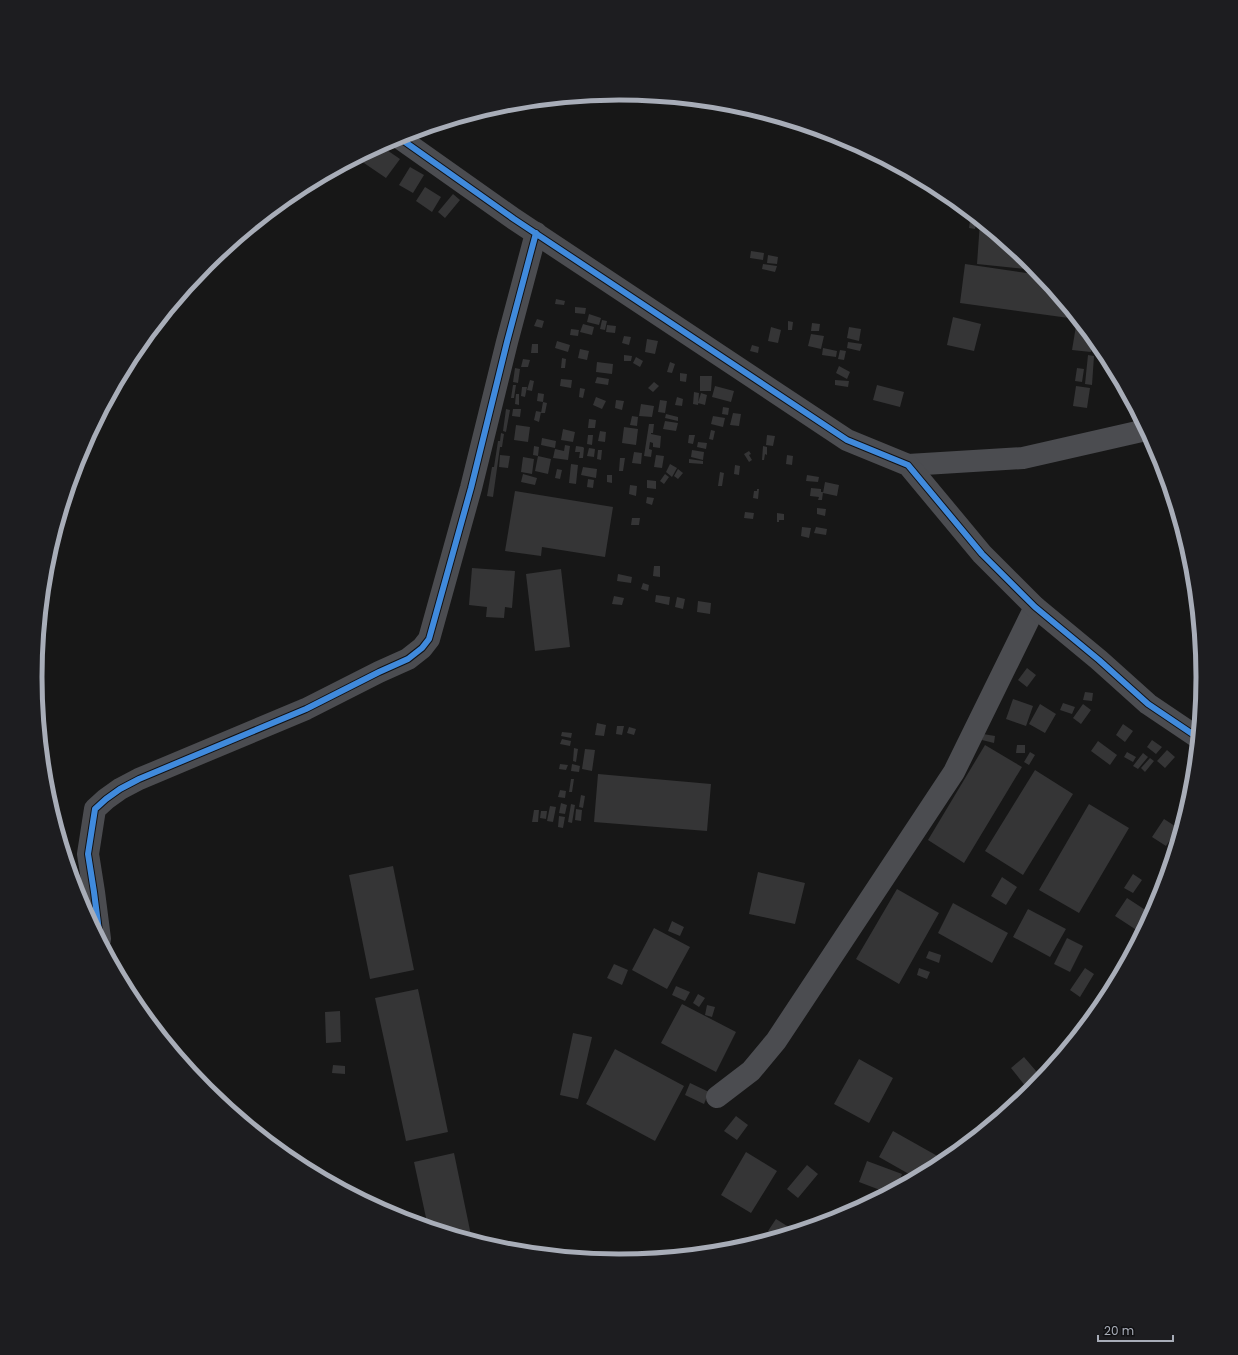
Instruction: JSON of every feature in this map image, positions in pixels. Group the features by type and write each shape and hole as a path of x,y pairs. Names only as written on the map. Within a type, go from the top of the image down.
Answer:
{"street":[{"path":"405,142 536,233 847,440 908,464 1023,458 1140,431"},
{"path":"98,924 88,854 95,809 106,799 120,789 139,779 306,710 379,672 408,659 422,648 429,639 469,496 536,233"},
{"path":"908,464 982,554 1035,607 1099,660 1148,704 1193,734"},
{"path":"717,1098 751,1071 776,1042 954,772 1035,607"}],"building":[{"path":"386,150 400,159 386,178 362,161"},
{"path":"410,167 424,175 413,193 399,185"},
{"path":"425,187 441,197 432,212 416,201"},
{"path":"453,194 460,200 445,218 438,212"},
{"path":"970,220 976,225 975,229 969,228"},
{"path":"980,228 1027,269 977,264"},
{"path":"751,251 764,253 763,260 750,258"},
{"path":"768,255 778,257 777,264 767,263"},
{"path":"763,264 777,266 775,272 762,269"},
{"path":"965,264 1031,274 1069,317 1069,318 960,303"},
{"path":"556,299 565,301 564,305 555,304"},
{"path":"575,307 586,308 585,314 575,313"},
{"path":"589,314 601,318 599,325 587,322"},
{"path":"953,317 981,324 974,351 947,345"},
{"path":"537,319 544,321 542,328 534,326"},
{"path":"602,320 607,321 605,330 600,329"},
{"path":"788,321 793,322 792,330 788,330"},
{"path":"812,323 820,324 819,331 811,331"},
{"path":"583,324 594,327 592,335 580,332"},
{"path":"607,325 616,326 615,333 606,332"},
{"path":"1077,326 1092,347 1091,352 1072,350"},
{"path":"771,327 781,330 778,343 768,341"},
{"path":"849,327 861,329 859,341 847,338"},
{"path":"571,329 579,330 578,336 570,335"},
{"path":"811,334 824,336 821,349 808,346"},
{"path":"624,336 631,337 629,345 622,343"},
{"path":"647,339 658,341 655,354 645,352"},
{"path":"557,341 570,345 568,352 555,348"},
{"path":"848,342 862,344 860,351 847,348"},
{"path":"532,344 538,344 538,353 531,353"},
{"path":"752,345 759,347 758,353 750,351"},
{"path":"823,348 837,351 836,357 822,355"},
{"path":"580,349 589,351 587,360 578,358"},
{"path":"840,350 846,351 844,360 838,359"},
{"path":"624,355 632,356 631,361 624,361"},
{"path":"1088,355 1094,356 1092,385 1085,384"},
{"path":"636,357 643,361 640,367 633,363"},
{"path":"562,358 566,359 565,368 561,368"},
{"path":"523,359 530,360 528,367 521,367"},
{"path":"597,362 613,364 612,374 596,372"},
{"path":"670,362 675,364 672,373 667,372"},
{"path":"839,366 850,372 847,379 836,373"},
{"path":"515,368 520,369 518,383 513,382"},
{"path":"1077,368 1084,369 1082,382 1075,381"},
{"path":"680,373 687,374 686,382 680,381"},
{"path":"700,376 712,376 711,391 700,391"},
{"path":"597,377 609,379 608,385 595,383"},
{"path":"561,379 572,380 571,388 560,386"},
{"path":"530,380 534,381 532,391 527,390"},
{"path":"835,380 849,381 848,387 835,385"},
{"path":"654,382 659,386 653,392 648,388"},
{"path":"513,385 516,385 514,398 511,398"},
{"path":"877,385 904,392 900,407 873,400"},
{"path":"715,386 734,391 731,402 712,397"},
{"path":"1076,386 1090,388 1087,408 1073,406"},
{"path":"522,387 527,387 525,397 521,396"},
{"path":"580,388 585,389 583,398 579,397"},
{"path":"694,392 699,393 698,405 693,404"},
{"path":"538,393 544,394 543,402 537,401"},
{"path":"701,393 707,395 705,405 698,403"},
{"path":"516,394 519,394 519,405 515,404"},
{"path":"596,397 606,401 602,409 593,405"},
{"path":"677,397 683,399 682,406 675,405"},
{"path":"616,400 624,401 622,410 615,408"},
{"path":"660,400 667,401 665,413 658,412"},
{"path":"543,402 547,403 545,413 541,413"},
{"path":"641,404 654,406 652,417 639,416"},
{"path":"723,407 729,408 728,415 722,414"},
{"path":"506,409 510,410 506,432 503,431"},
{"path":"513,409 521,409 520,417 512,416"},
{"path":"536,411 541,412 539,422 534,420"},
{"path":"733,413 741,414 739,426 730,425"},
{"path":"666,414 678,417 678,421 665,418"},
{"path":"632,416 638,417 637,426 630,425"},
{"path":"713,416 725,418 723,427 711,424"},
{"path":"589,419 596,420 595,428 588,428"},
{"path":"665,421 678,423 676,431 663,429"},
{"path":"649,424 654,424 653,433 651,434 661,436 660,448 653,447 653,443 650,442 649,449 652,450 651,457 644,456"},
{"path":"516,425 530,427 528,442 514,440"},
{"path":"624,427 638,429 636,445 622,443"},
{"path":"563,429 575,432 573,442 561,440"},
{"path":"711,430 715,431 713,440 709,439"},
{"path":"600,431 606,432 605,442 598,441"},
{"path":"501,433 504,434 502,447 500,447 493,497 487,496 492,467 494,467 498,441 500,441"},
{"path":"588,435 593,435 592,445 587,444"},
{"path":"689,435 695,435 693,444 688,443"},
{"path":"767,435 775,436 773,446 766,445"},
{"path":"542,438 556,441 555,448 541,445"},
{"path":"698,442 707,443 706,449 697,447"},
{"path":"565,445 570,446 568,460 553,458 555,449 564,451"},
{"path":"534,446 539,447 538,456 533,455"},
{"path":"576,446 584,448 583,458 579,458 580,452 575,452"},
{"path":"763,446 767,447 767,455 765,454 764,460 762,460"},
{"path":"589,448 595,449 594,457 587,456"},
{"path":"598,450 602,450 601,460 597,459"},
{"path":"692,450 704,452 703,460 691,457"},
{"path":"749,451 751,454 749,455 752,460 749,462 744,454"},
{"path":"634,452 642,453 641,464 632,463"},
{"path":"500,455 510,456 508,468 499,467"},
{"path":"656,455 664,456 662,468 654,467"},
{"path":"787,455 793,456 792,465 786,464"},
{"path":"538,456 551,459 548,474 535,471"},
{"path":"523,457 534,459 532,474 521,472"},
{"path":"620,458 625,458 623,471 619,471"},
{"path":"689,459 703,461 703,464 689,463"},
{"path":"571,464 578,465 576,484 569,483"},
{"path":"670,464 677,468 672,477 666,472"},
{"path":"735,465 740,466 739,475 734,474"},
{"path":"583,467 597,469 596,478 581,475"},
{"path":"557,469 562,470 560,479 555,478"},
{"path":"678,469 683,473 678,479 674,476"},
{"path":"720,472 724,473 722,486 718,486"},
{"path":"523,474 537,478 535,485 521,482"},
{"path":"665,474 669,477 664,484 660,481"},
{"path":"607,475 612,475 612,483 607,482"},
{"path":"807,475 819,477 818,482 806,481"},
{"path":"588,479 594,480 593,488 587,487"},
{"path":"647,480 656,481 656,489 647,488"},
{"path":"825,482 839,485 837,496 823,493"},
{"path":"630,485 637,486 636,496 629,494"},
{"path":"811,488 821,489 821,492 823,492 822,500 818,500 819,497 810,496"},
{"path":"757,489 759,489 758,499 753,498 754,491 757,491"},
{"path":"515,491 613,507 605,557 542,547 541,556 505,551"},
{"path":"647,497 654,498 652,505 646,503"},
{"path":"817,508 826,509 825,516 817,514"},
{"path":"745,512 754,513 753,519 744,518"},
{"path":"777,513 784,514 784,520 779,520 779,522 777,522"},
{"path":"632,518 640,518 639,525 631,525"},
{"path":"802,527 811,528 809,538 801,536"},
{"path":"816,527 827,529 826,535 814,533"},
{"path":"654,566 660,566 660,577 653,576"},
{"path":"472,568 515,571 512,608 505,607 504,618 486,617 487,607 469,605"},
{"path":"561,569 570,647 535,651 526,574"},
{"path":"618,574 632,577 631,583 617,581"},
{"path":"643,583 649,585 648,591 641,589"},
{"path":"656,595 670,597 669,605 655,602"},
{"path":"614,596 624,598 622,605 612,604"},
{"path":"677,597 685,599 683,609 675,607"},
{"path":"698,601 711,603 710,614 697,612"},
{"path":"1027,668 1036,675 1027,687 1018,680"},
{"path":"1085,692 1093,693 1092,701 1083,700"},
{"path":"1013,699 1033,706 1026,726 1006,719"},
{"path":"1063,703 1075,707 1072,714 1060,710"},
{"path":"1040,704 1056,714 1045,733 1029,724"},
{"path":"1083,704 1091,710 1081,724 1073,718"},
{"path":"597,723 606,725 604,736 595,735"},
{"path":"1123,724 1133,731 1125,742 1116,735"},
{"path":"617,726 624,726 622,735 616,734"},
{"path":"629,727 636,729 634,735 627,733"},
{"path":"562,732 572,733 571,738 561,736"},
{"path":"983,734 995,736 994,743 982,740"},
{"path":"562,739 571,741 570,746 560,744"},
{"path":"1152,740 1162,747 1156,754 1147,747"},
{"path":"1098,741 1117,755 1110,765 1091,751"},
{"path":"985,745 1022,767 964,863 928,840"},
{"path":"1017,745 1025,745 1025,753 1016,753"},
{"path":"574,748 578,749 576,762 573,761"},
{"path":"585,749 595,750 592,771 582,769"},
{"path":"1167,750 1175,757 1165,768 1157,761"},
{"path":"1030,752 1035,755 1029,765 1024,762"},
{"path":"1127,752 1136,757 1133,762 1124,757"},
{"path":"1143,753 1148,757 1138,769 1133,766"},
{"path":"1150,758 1154,761 1145,772 1141,768"},
{"path":"560,764 568,765 566,770 559,769"},
{"path":"572,764 580,766 579,772 571,771"},
{"path":"1035,770 1073,794 1023,875 985,851"},
{"path":"598,774 711,784 707,831 594,822"},
{"path":"571,779 574,779 572,792 569,792"},
{"path":"560,790 566,791 565,798 558,797"},
{"path":"581,795 585,796 583,808 579,807"},
{"path":"561,803 567,805 565,814 559,813"},
{"path":"571,804 575,805 572,823 568,822"},
{"path":"1089,804 1129,828 1079,913 1039,890"},
{"path":"550,806 556,807 553,822 547,821"},
{"path":"576,809 582,810 581,821 575,820"},
{"path":"534,810 539,810 538,822 532,822"},
{"path":"541,811 547,811 546,819 540,818"},
{"path":"559,816 565,817 563,828 558,827"},
{"path":"1164,819 1176,827 1174,834 1166,846 1152,837"},
{"path":"393,866 414,970 370,979 349,875"},
{"path":"758,872 805,883 795,924 749,914"},
{"path":"1133,874 1142,880 1133,893 1124,888"},
{"path":"1002,877 1017,887 1006,905 991,896"},
{"path":"897,889 939,913 899,984 856,959"},
{"path":"1127,898 1146,911 1137,930 1115,916"},
{"path":"953,903 1008,933 992,963 938,933"},
{"path":"1028,909 1066,929 1050,957 1013,937"},
{"path":"672,921 684,927 680,936 668,931"},
{"path":"654,928 690,947 667,989 632,970"},
{"path":"1067,938 1083,946 1070,972 1054,964"},
{"path":"929,951 941,955 939,963 926,958"},
{"path":"614,964 628,970 622,985 607,978"},
{"path":"919,968 930,972 927,979 917,975"},
{"path":"1085,968 1094,974 1080,997 1070,990"},
{"path":"676,986 690,992 685,1001 672,995"},
{"path":"418,989 448,1132 406,1141 375,998"},
{"path":"698,994 705,998 699,1007 693,1003"},
{"path":"682,1004 736,1032 716,1072 661,1043"},
{"path":"707,1005 715,1007 712,1017 705,1015"},
{"path":"340,1011 341,1042 326,1043 325,1012"},
{"path":"573,1033 592,1037 578,1099 560,1095"},
{"path":"615,1049 684,1086 655,1141 586,1104"},
{"path":"1024,1057 1038,1074 1026,1087 1011,1068"},
{"path":"859,1059 893,1078 869,1123 834,1104"},
{"path":"333,1065 345,1066 345,1074 332,1073"},
{"path":"690,1083 709,1092 704,1104 685,1095"},
{"path":"736,1116 748,1125 737,1140 724,1131"},
{"path":"893,1131 940,1157 911,1175 879,1157"},
{"path":"746,1152 777,1171 751,1213 721,1195"},
{"path":"454,1153 471,1235 427,1221 414,1162"},
{"path":"867,1161 902,1174 899,1181 882,1191 859,1182"},
{"path":"807,1165 818,1174 798,1198 787,1189"},
{"path":"776,1219 790,1228 772,1234 768,1231"}],"cycle path":[{"path":"405,142 514,219 847,440 908,465 982,554 1035,607 1099,660 1148,704 1193,734"},
{"path":"98,925 88,854 95,809 106,799 120,789 139,779 306,709 408,659 422,648 429,639 471,488 536,233"}]}
